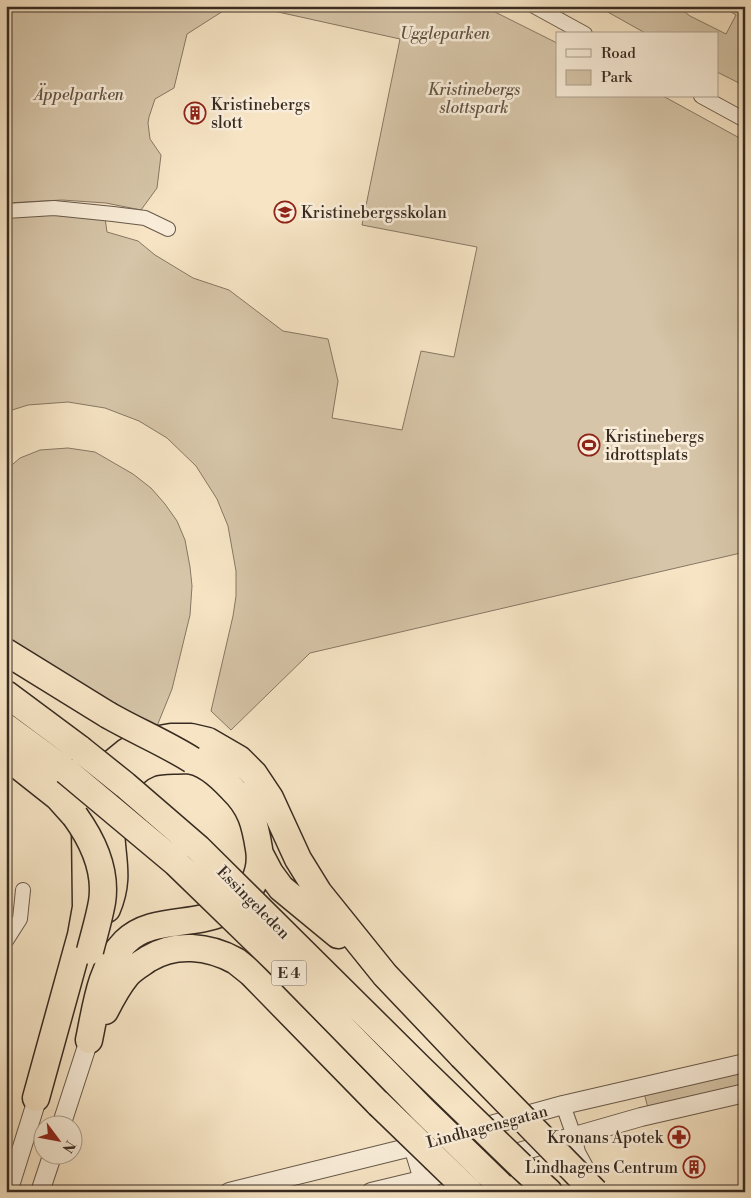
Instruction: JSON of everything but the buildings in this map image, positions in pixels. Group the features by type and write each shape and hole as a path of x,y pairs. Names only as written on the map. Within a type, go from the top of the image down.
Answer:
{"highway":[{"path":"6,652 134,730 169,746 209,769 239,796 250,812 256,832 260,854 258,872 252,886 244,897 232,907 216,916 155,926 136,933 125,942 128,974 118,987 89,1040"},
{"name":"Essingeleden","path":"6,694 125,785 198,848 419,1067 549,1192"},
{"name":"Essingeleden","path":"6,727 66,771 183,870 276,960 423,1110 507,1192"},
{"path":"36,1098 81,935 86,908 85,827 89,801 110,765 126,752 143,742 171,737 191,737 208,741 239,759 254,774 270,798 298,859 319,893 385,975 595,1192"},
{"path":"6,756 58,797 75,816 92,841 99,860 102,880 102,901 90,951"},
{"path":"61,1035 90,951 110,903 114,886 115,868 111,830 118,796 126,782 138,770 152,763 192,760"},
{"path":"260,854 281,888 385,975"},
{"path":"127,960 187,947 204,949 237,962 251,973 379,1104 470,1192"}],"street":[{"path":"534,6 581,32"},
{"path":"705,98 745,120"},
{"path":"6,211 54,208 113,214 145,218 168,230"},
{"path":"6,941 20,919 23,890"},
{"path":"8,1192 36,1098 61,1035"},
{"path":"64,1116 89,1040"},
{"name":"Lindhagensgatan","path":"229,1192 411,1147 563,1105 745,1063"},
{"name":"Lindhagensgatan","path":"371,1192 421,1180 641,1117 745,1093"},
{"path":"563,1105 578,1152 599,1192"},
{"path":"411,1147 421,1180 435,1192"},
{"path":"40,1192 49,1166"}],"green space":[{"name":"Äppelparken","path":"6,6 231,6 187,34 174,88 155,99 148,123 150,139 161,155 157,188 141,210 106,203 62,200 6,203"},
{"path":"251,6 483,6 556,42 556,98 667,98 745,141 745,552 310,653 231,730 211,711 236,596 236,571 228,526 217,499 196,466 167,438 139,421 105,408 68,402 28,405 6,412 6,218 48,215 105,218 107,232 138,241 155,255 193,278 229,290 283,331 328,339 338,381 332,418 402,430 421,351 454,357 477,247 362,225 400,39"},
{"path":"597,6 677,6 690,16 726,34 736,15 722,6 745,6 745,86 718,72 718,32 643,32"},
{"path":"68,448 95,452 133,474 151,488 177,521 185,540 192,586 190,615 172,689 155,731 6,642 6,470 20,458 40,450"},
{"path":"745,1070 745,1085 648,1108 644,1093"}],"place":[{"name":"Kristinebergs slott","path":"195,113"},
{"name":"Kristinebergsskolan","path":"285,212"},
{"name":"Kristinebergs idrottsplats","path":"589,445"},
{"name":"Kronans Apotek","path":"679,1137"},
{"name":"Lindhagens Centrum","path":"694,1167"}],"park label":[{"name":"Uggleparken","path":"445,33"},
{"name":"Kristinebergs slottspark","path":"474,98"}]}
